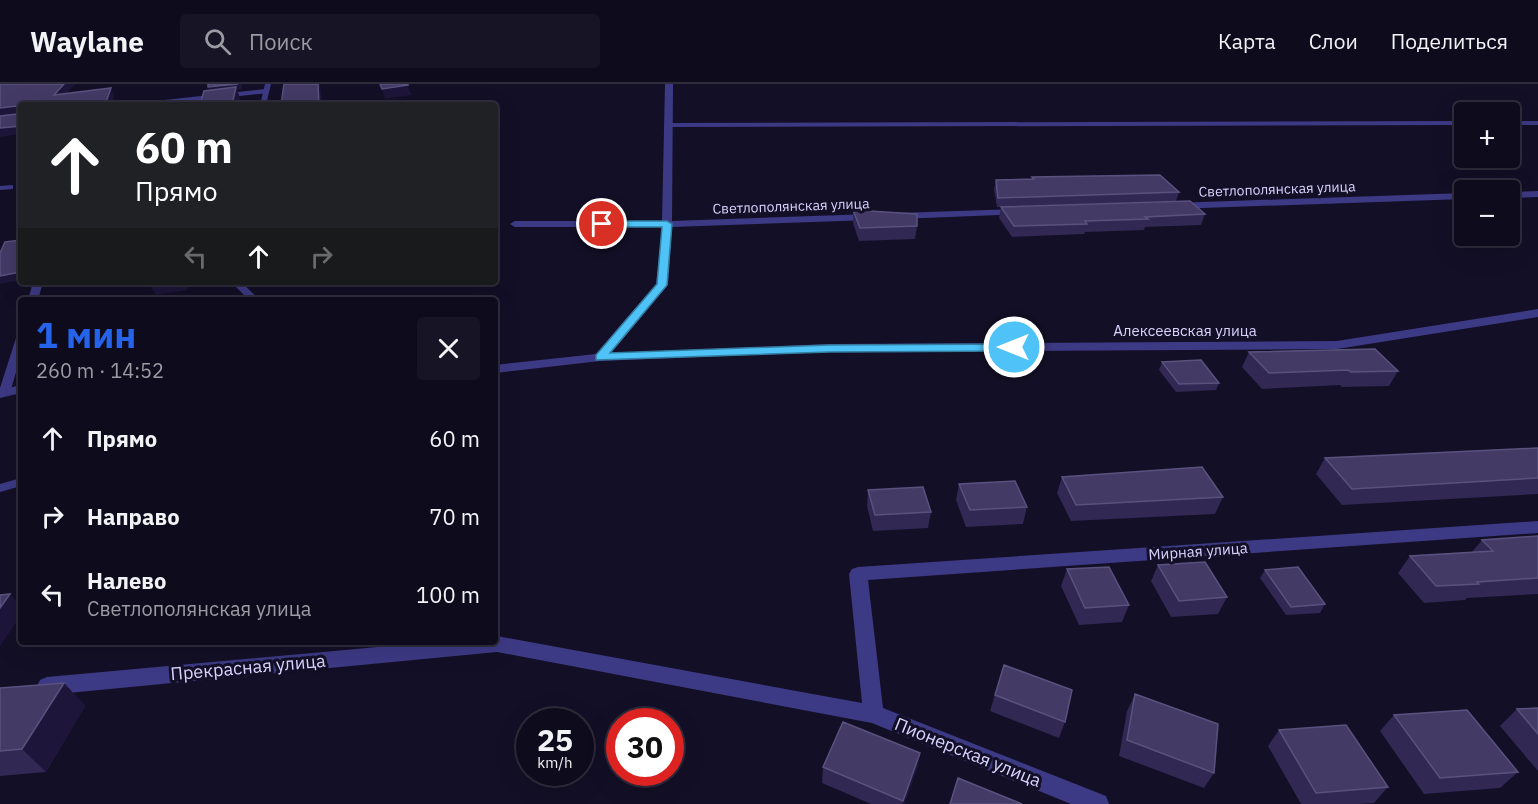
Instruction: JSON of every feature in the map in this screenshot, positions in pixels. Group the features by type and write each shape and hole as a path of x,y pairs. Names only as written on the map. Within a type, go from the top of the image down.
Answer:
{"street":[{"path":"600,357 662,285 667,224 669,84"},
{"path":"160,102 266,88"},
{"path":"1520,195 1538,194"},
{"name":"Светлополянская улица","path":"1167,207 1454,196"},
{"name":"Светлополянская улица","path":"514,224 667,224 1036,211"},
{"name":"Алексеевская улица","path":"498,369 600,357 829,348 1337,345 1538,313"},
{"path":"2,393 18,390"},
{"name":"Мирная улица","path":"873,714 858,574 1538,527"},
{"name":"Прекрасная улица","path":"498,644 873,714"},
{"name":"Прекрасная улица","path":"24,688 486,645"},
{"name":"Пионерская улица","path":"873,714 1098,804"}],"lane":[{"path":"668,125 1454,123"},
{"path":"1520,123 1538,123"},
{"path":"0,188 10,187"},
{"path":"239,285 252,297"},
{"path":"2,393 18,347"},
{"path":"0,488 18,483"}],"building":[{"path":"0,84 64,84 54,95 111,88 106,102 18,102 18,110 16,106 0,108"},
{"path":"208,84 238,84 208,87"},
{"path":"284,84 318,84 319,102 281,102"},
{"path":"380,84 407,84 408,85 382,89"},
{"path":"236,87 233,102 201,102 204,91"},
{"path":"17,114 18,126 0,128 0,116"},
{"path":"1160,175 1179,192 998,198 996,180 1034,179 1032,177"},
{"path":"1190,201 1205,214 1085,221 1087,224 1014,226 1001,207"},
{"path":"853,210 917,214 917,226 860,228"},
{"path":"18,240 18,272 0,276 0,253 5,242"},
{"path":"1375,349 1398,371 1269,373 1249,352"},
{"path":"1201,360 1219,383 1179,384 1162,362"},
{"path":"1538,448 1538,478 1352,489 1325,458"},
{"path":"1202,467 1223,497 1076,505 1062,477"},
{"path":"1015,481 1027,507 970,510 959,484"},
{"path":"923,487 931,512 875,515 868,490"},
{"path":"1538,536 1538,578 1436,586 1410,556 1493,551 1482,540"},
{"path":"1205,562 1227,597 1179,601 1158,565"},
{"path":"1109,567 1129,605 1085,608 1067,569"},
{"path":"1298,567 1325,604 1291,607 1265,570"},
{"path":"10,594 0,608 0,595"},
{"path":"1004,665 1072,690 1065,722 995,695"},
{"path":"64,683 22,749 0,751 0,688"},
{"path":"1135,694 1218,724 1214,773 1127,740"},
{"path":"1538,708 1538,734 1517,709"},
{"path":"1467,710 1518,772 1440,778 1394,715"},
{"path":"843,722 920,753 903,801 823,767"},
{"path":"1346,725 1388,787 1316,793 1279,730"},
{"path":"958,778 1022,804 950,804"}],"route":[{"path":"602,224 667,224 662,285 600,357 829,348 1014,347"}]}
